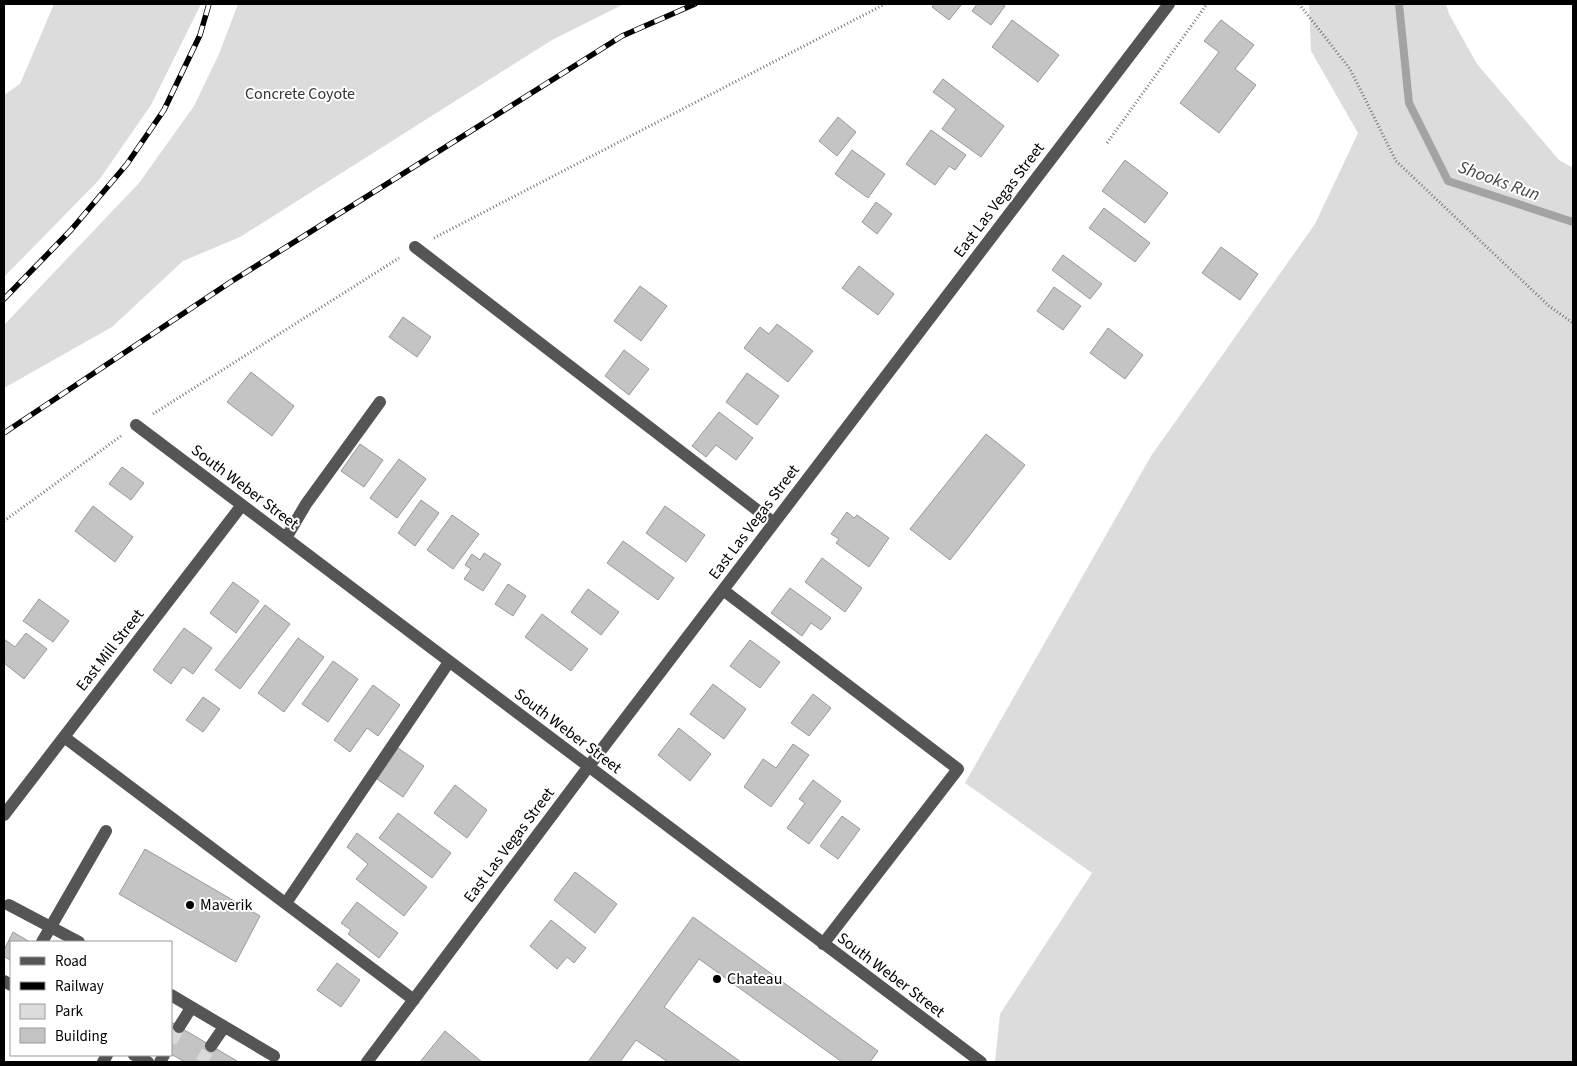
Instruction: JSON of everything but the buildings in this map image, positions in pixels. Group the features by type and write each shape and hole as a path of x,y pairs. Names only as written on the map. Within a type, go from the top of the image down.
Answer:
{"street":[{"name":"East Las Vegas Street","path":"367,1062 722,590 1169,4"},
{"path":"415,248 774,523"},
{"path":"286,538 306,504 380,402"},
{"name":"South Weber Street","path":"136,425 981,1062"},
{"name":"East Mill Street","path":"4,815 242,505"},
{"path":"722,590 958,769 823,944"},
{"path":"286,903 449,662"},
{"path":"64,737 414,1000"},
{"path":"43,941 106,831"},
{"path":"5,907 77,941"},
{"path":"172,996 224,1026 276,1060"},
{"path":"179,1027 191,1008"},
{"path":"212,1046 224,1026"},
{"path":"136,1056 148,1062"}],"path":[{"path":"1107,143 1207,4"},
{"path":"1299,4 1350,69 1396,162 1549,306 1573,323"}],"green space":[{"path":"54,4 201,4 151,105 99,180 4,277 4,95 20,84"},
{"name":"Concrete Coyote","path":"238,4 624,4 552,40 240,237 183,261 112,327 4,388 4,325 139,183 194,106 219,54"},
{"path":"1309,4 1446,4 1449,14 1477,64 1559,160 1573,168 1573,1062 995,1062 1000,1014 1092,873 965,783 1151,456 1315,224 1358,133 1311,51"}],"waterway":[{"name":"Shooks Run","path":"1399,4 1409,103 1448,181 1573,222"}],"tunnel":[{"path":"172,1040 179,1027"},
{"path":"201,1062 211,1046"}],"railway":[{"path":"4,299 71,230 127,164 164,110 200,35 209,4"},
{"path":"4,433 229,283 622,36 695,4"}],"place":[{"name":"Maverik","path":"190,905"},
{"name":"Chateau","path":"717,979"}]}
